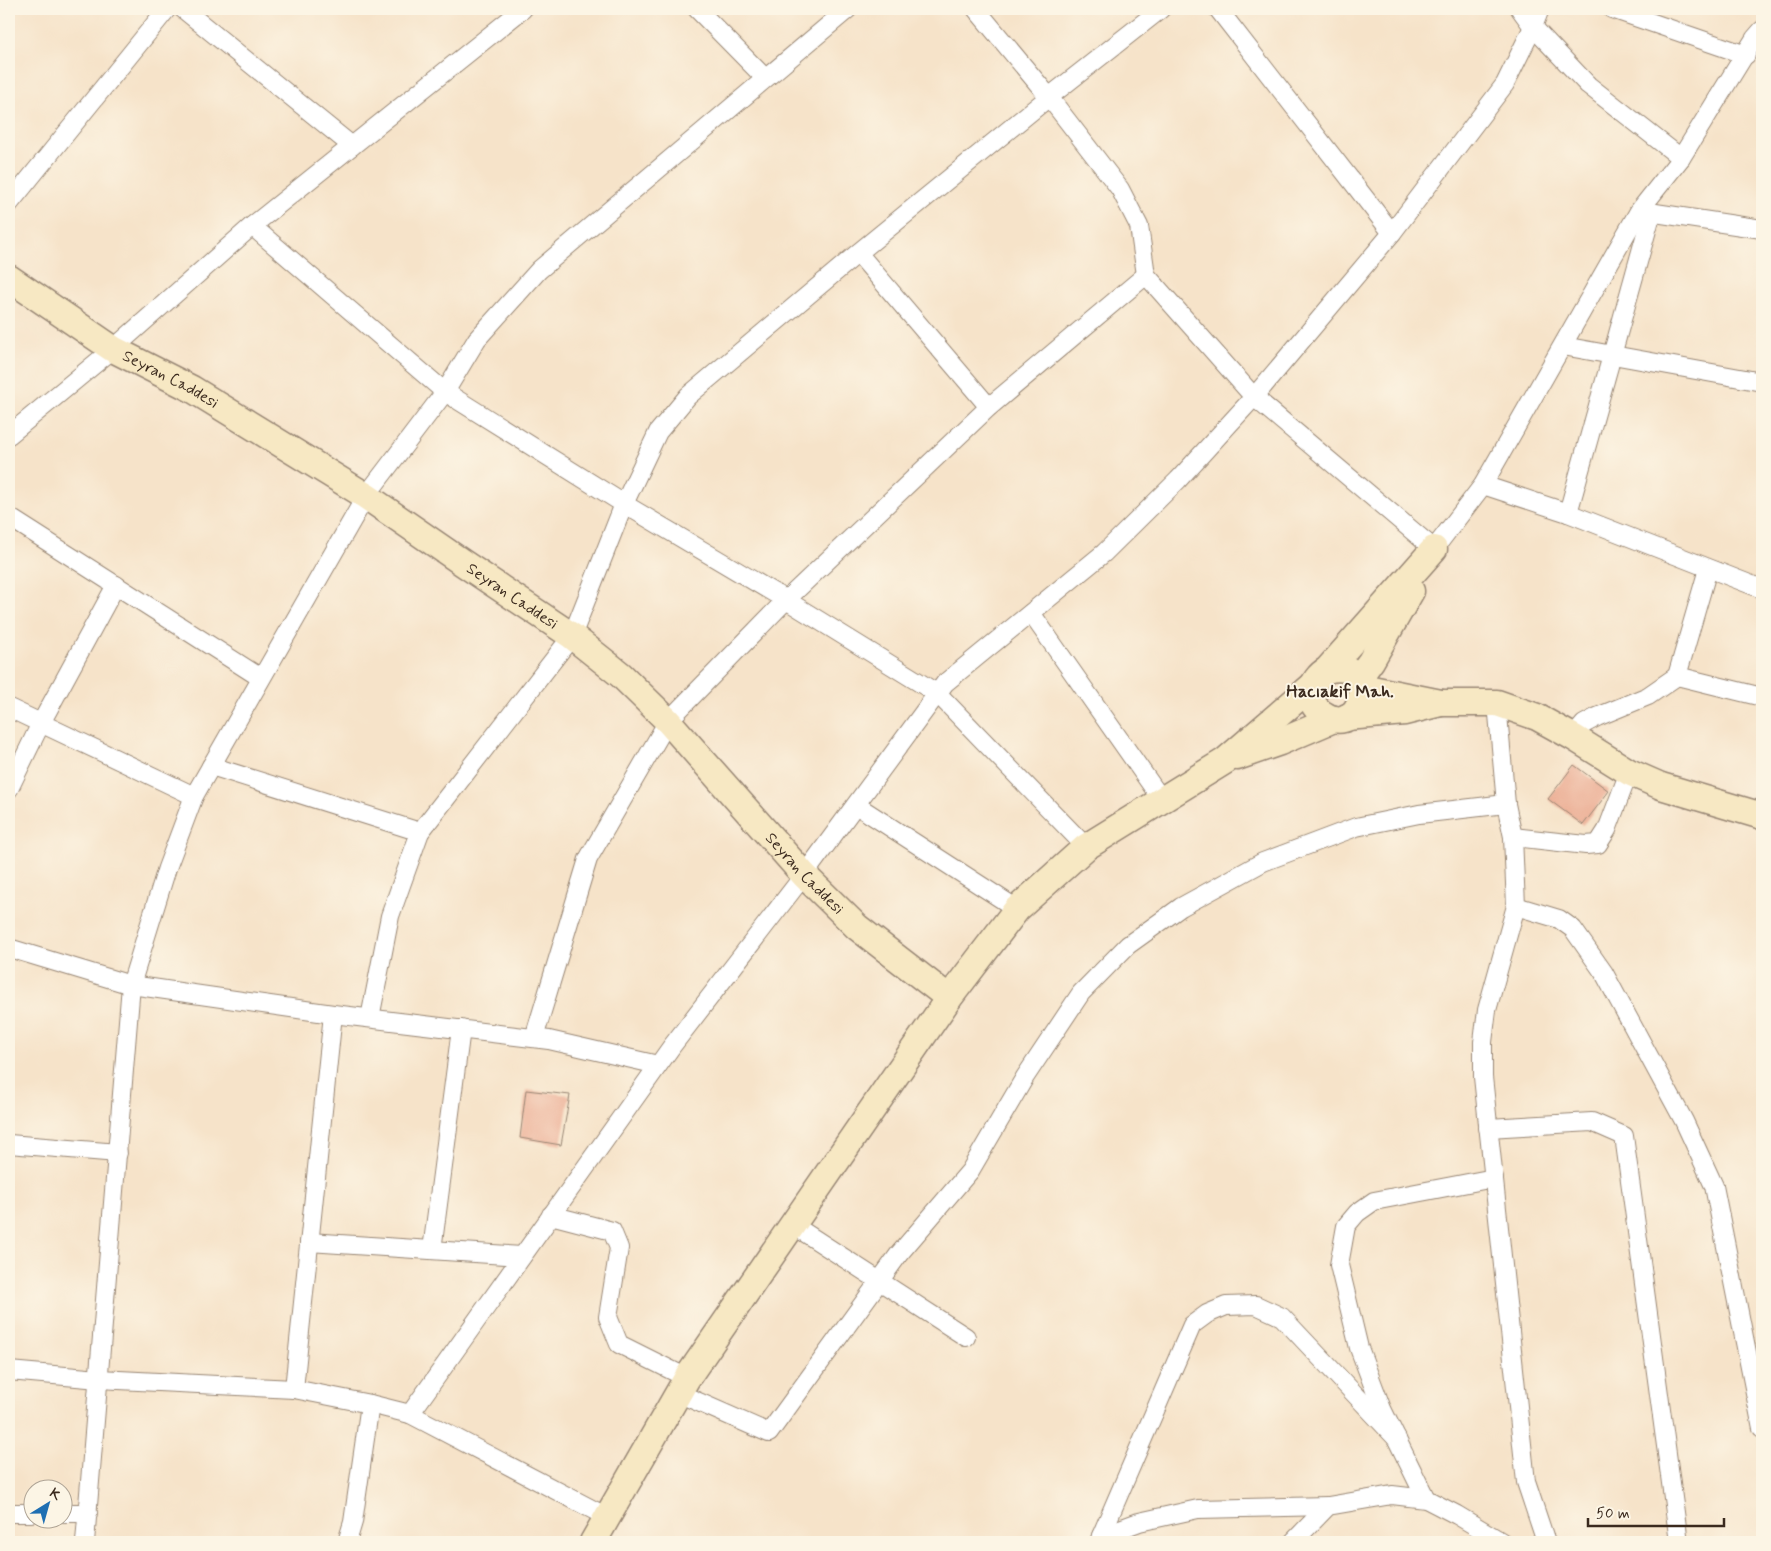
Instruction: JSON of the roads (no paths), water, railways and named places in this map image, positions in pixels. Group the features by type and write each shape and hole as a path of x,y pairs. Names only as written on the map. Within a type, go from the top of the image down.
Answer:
{"street":[{"path":"9,204 168,9"},
{"path":"9,435 113,349 252,226 523,9"},
{"path":"697,9 765,78"},
{"path":"85,1542 132,985 167,868 194,796 366,496 445,392 477,339 538,270 848,9"},
{"path":"976,9 1049,97 1120,189 1139,226 1146,276 1254,397 1434,549"},
{"path":"370,1018 390,916 420,832 572,636 624,504 658,432 688,396 858,253 1049,97 1161,9"},
{"path":"1218,9 1392,233"},
{"path":"1520,9 1533,27 1588,86 1682,158"},
{"path":"410,1414 658,1065 804,875 945,683 1104,553 1178,480 1254,397 1392,233 1505,84 1540,9"},
{"path":"1612,9 1746,55"},
{"path":"191,11 352,146"},
{"path":"593,1542 683,1385 949,998 1017,909 1086,847 1225,761 1320,678 1434,549 1483,485 1563,346 1646,212 1760,36"},
{"path":"1646,212 1762,229"},
{"path":"1568,513 1612,355 1646,212"},
{"path":"252,226 445,392 624,504 786,600 938,694 1086,847"},
{"path":"858,253 989,407"},
{"path":"534,1038 588,859 668,721 786,600 989,407 1146,276"},
{"name":"Seyran Caddesi","path":"9,278 113,349 192,389 366,496 572,636 621,675 668,721 804,875 858,927 949,998"},
{"path":"1563,346 1762,382"},
{"path":"1483,485 1568,513 1762,589"},
{"path":"9,517 261,678"},
{"path":"1360,683 1434,549"},
{"path":"1573,737 1590,720 1648,696 1677,676 1708,569"},
{"path":"9,789 116,585"},
{"path":"1031,613 1162,800"},
{"path":"1225,761 1280,742 1341,718 1354,712 1360,705 1362,696 1360,683 1352,672 1335,668 1320,678 1311,694 1316,708 1327,717 1341,718 1405,712 1441,703"},
{"path":"1677,676 1762,697"},
{"path":"1360,683 1441,703 1497,703 1537,717 1629,772 1661,786 1762,816"},
{"path":"1497,703 1506,804 1513,837 1516,906 1487,1010 1483,1042 1483,1077 1526,1482 1546,1542"},
{"path":"9,708 194,796"},
{"path":"210,766 420,832"},
{"path":"1513,837 1586,845 1598,844 1607,830 1629,772"},
{"path":"551,1215 612,1232 619,1248 608,1317 619,1344 683,1385 769,1433 899,1254 970,1171 1025,1077 1081,993 1128,945 1181,907 1263,862 1337,834 1356,827 1419,814 1506,804"},
{"path":"856,805 1017,909"},
{"path":"1516,906 1559,919 1573,928 1604,973 1684,1121 1714,1186 1762,1428"},
{"path":"9,948 132,985 333,1014 534,1038 658,1065"},
{"path":"294,1389 333,1014"},
{"path":"432,1250 461,1029"},
{"path":"1488,1128 1592,1122 1624,1136 1679,1542"},
{"path":"9,1144 118,1152"},
{"path":"1426,1499 1382,1409 1359,1348 1339,1265 1346,1226 1357,1213 1374,1201 1494,1178"},
{"path":"793,1225 966,1337"},
{"path":"309,1242 522,1256"},
{"path":"1100,1539 1192,1325 1207,1314 1226,1306 1256,1305 1282,1317 1397,1439"},
{"path":"9,1371 99,1379 294,1389 370,1404 410,1414 607,1516"},
{"path":"347,1542 353,1522 370,1404"},
{"path":"1100,1539 1139,1522 1198,1509 1328,1506 1392,1495 1426,1499 1502,1542"},
{"path":"1293,1542 1328,1506"},
{"path":"9,1513 22,1513"},
{"path":"72,1513 88,1513"}],"district":[{"name":"Hacıakif Mah.","path":"1340,692"}]}
